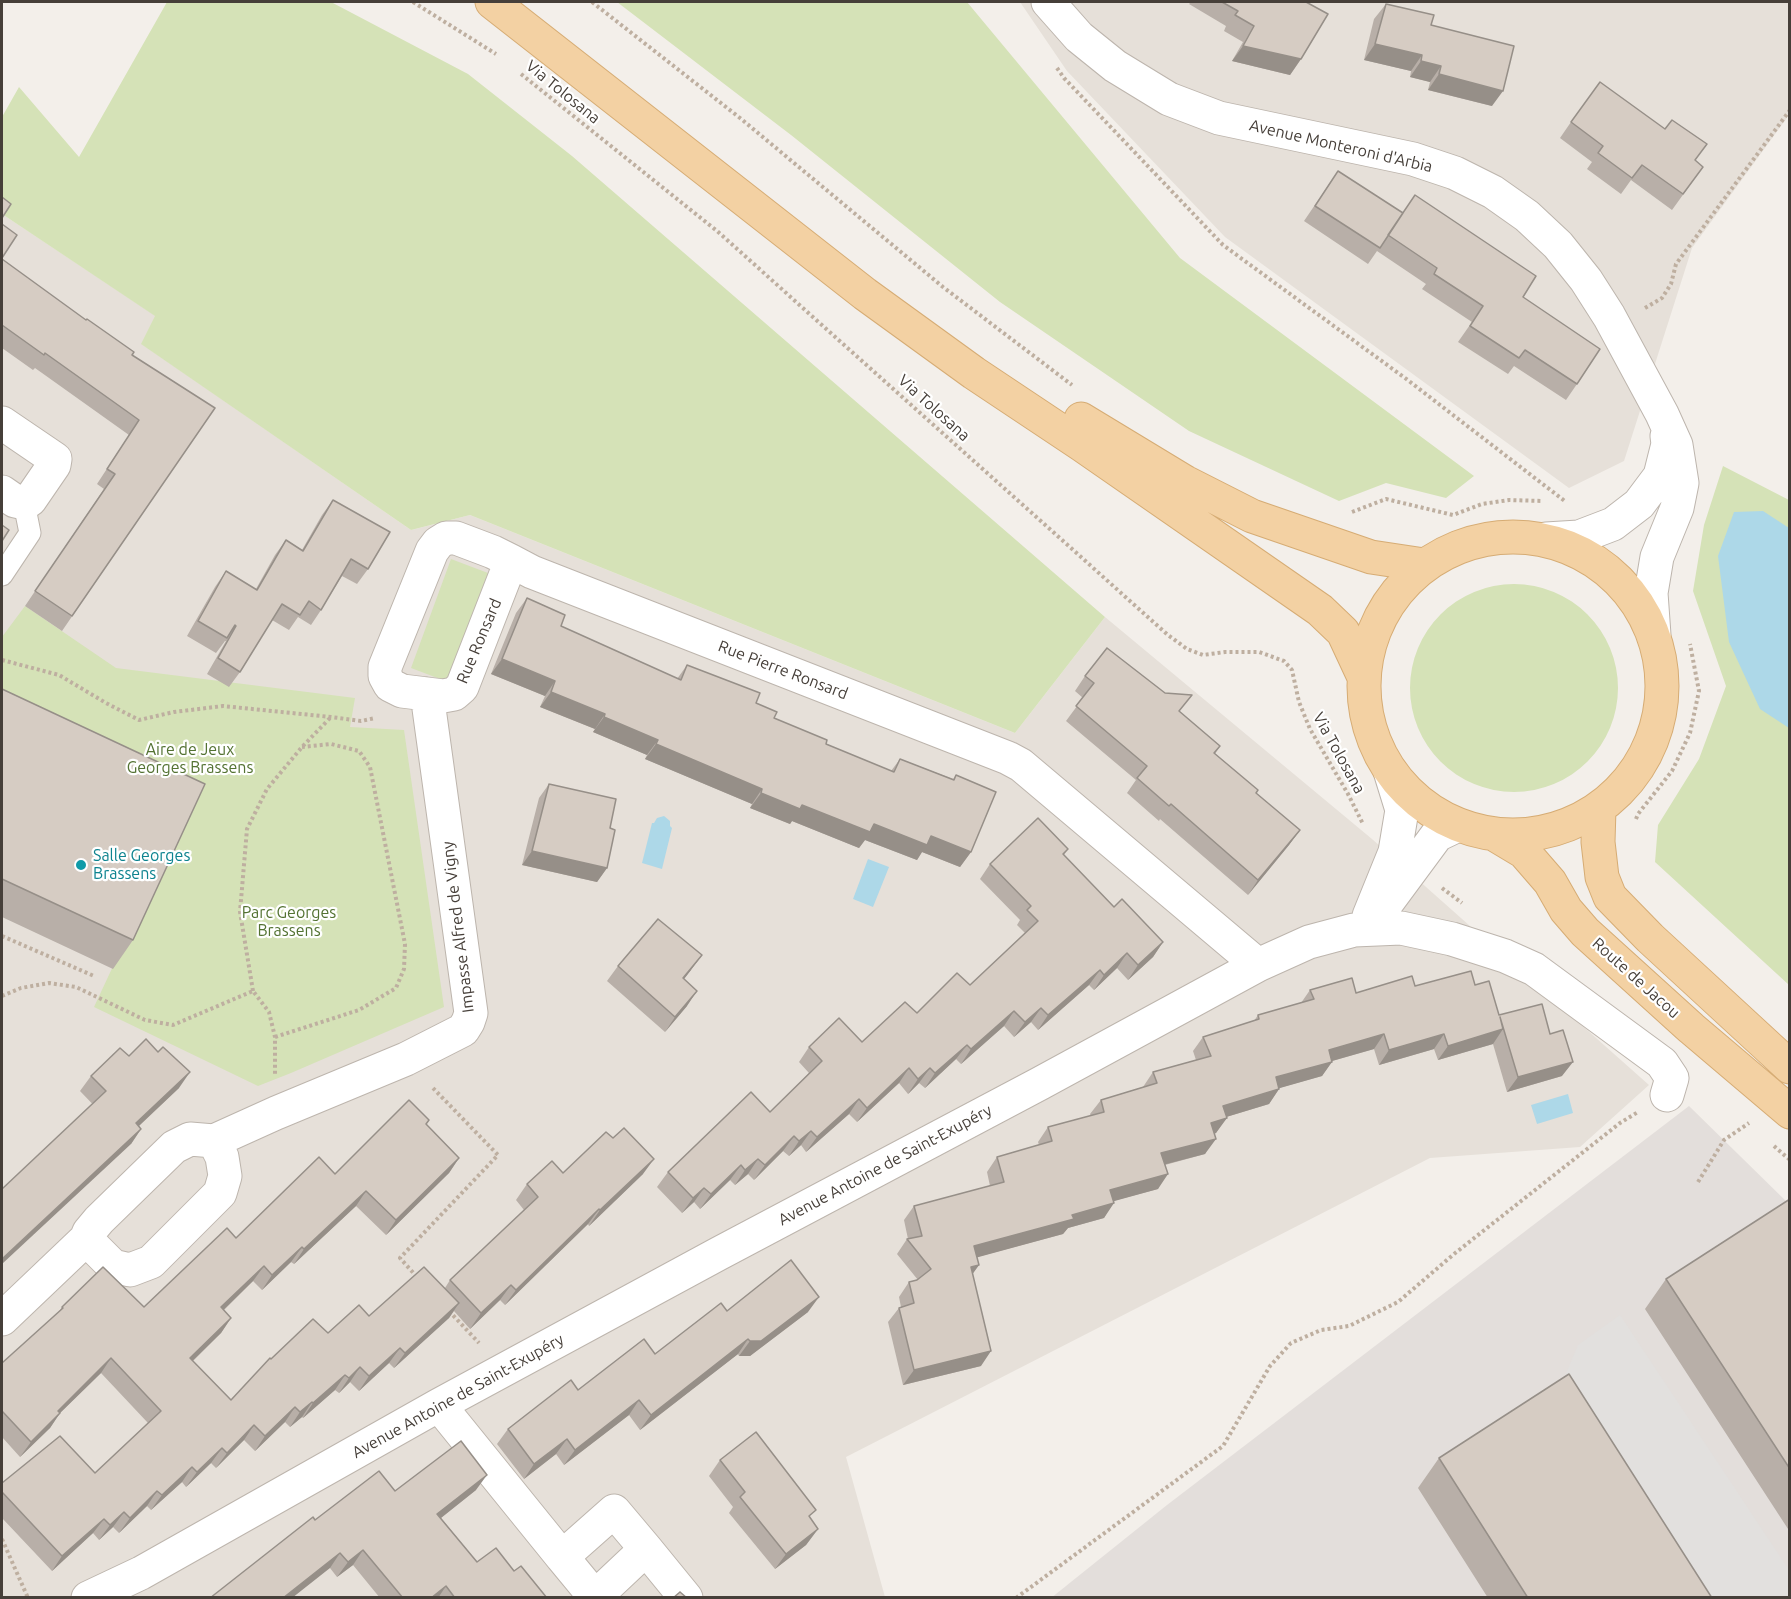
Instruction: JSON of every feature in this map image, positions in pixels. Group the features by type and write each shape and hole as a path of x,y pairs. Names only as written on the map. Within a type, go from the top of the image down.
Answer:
{"main road":[{"path":"492,2 865,294 974,373 1320,610 1343,632 1364,677"},
{"path":"497,2 656,111 990,360 1108,436 1185,482 1252,516 1371,557 1424,565"},
{"path":"1503,536 1546,539 1592,558 1630,592 1654,635 1663,683 1657,731 1634,775 1599,809 1566,826 1530,834 1494,834 1458,825 1420,803 1390,771 1369,726 1364,677 1369,645 1381,614 1400,587 1424,565 1461,545 1503,536"},
{"path":"1599,809 1598,842 1602,877 1610,897 1650,938 1790,1067"},
{"name":"Route de Jacou","path":"1494,834 1524,852 1550,882 1566,910 1585,932 1691,1028 1790,1112"}],"street":[{"name":"Avenue Monteroni d'Arbia","path":"1048,2 1079,38 1115,66 1169,99 1219,118 1413,159 1455,173 1492,192 1527,216 1558,245 1586,279 1608,316 1662,414 1676,445 1682,483 1677,507 1657,557 1651,593 1654,635"},
{"name":"Avenue Monteroni d'Arbia","path":"1546,539 1579,537 1613,524 1639,504 1660,476 1668,444 1662,414"},
{"path":"2,423 55,459 54,465 30,500 13,498"},
{"name":"Rue Pierre Ronsard","path":"427,694 402,691 390,685 385,676 385,667 432,551 446,538 456,538 532,572 1008,758 1021,765 1258,965"},
{"name":"Rue Ronsard","path":"427,694 443,696 454,694 462,687 511,561"},
{"name":"Impasse Alfred de Vigny","path":"2,1319 86,1239 99,1220 174,1147 190,1139 214,1141 406,1059 463,1030 471,1013 427,694"},
{"path":"1362,923 1395,852 1402,810 1390,771"},
{"name":"Avenue Antoine de Saint-Exupéry","path":"88,1598 141,1573 439,1405 1258,965 1309,942 1362,923 1385,905 1437,835 1458,825"},
{"name":"Avenue Antoine de Saint-Exupéry","path":"1362,923 1401,928 1452,939 1505,956 1534,969 1662,1063 1672,1078 1667,1095"},
{"path":"86,1239 113,1266 130,1270 151,1262 220,1193 225,1176 222,1157 214,1141"},
{"path":"439,1405 594,1597 646,1549"},
{"path":"562,1557 614,1511 686,1598"}],"lane":[{"path":"2,575 30,533 13,498"}],"path":[{"name":"Via Tolosana","path":"413,2 505,61"},
{"path":"592,2 740,118 943,287 1081,390"},
{"path":"1052,62 1064,78 1223,245 1405,378 1566,502"},
{"name":"Via Tolosana","path":"514,69 717,231 1168,635 1187,649 1203,655 1225,652 1259,652 1284,661 1292,670 1299,702 1310,729 1364,826"},
{"path":"1608,316 1636,314 1662,298 1671,285 1676,264 1790,110"},
{"path":"1346,515 1386,499 1453,515 1482,504 1509,500 1548,501"},
{"path":"1557,501 1575,502"},
{"path":"1635,822 1638,814 1672,771 1690,733 1699,691 1689,639"},
{"path":"2,660 59,675 139,720 174,712 223,706 361,721 396,714 427,694"},
{"path":"276,1113 274,1037 269,1012 253,992 240,912 247,829 267,789 331,717"},
{"path":"274,1037 359,1010 396,988 404,969 405,944 370,767 359,751 331,744 302,747"},
{"path":"2,936 94,976"},
{"path":"2,996 21,988 49,983 76,987 144,1020 173,1025 253,992"},
{"path":"406,1059 498,1155 400,1258 424,1284"},
{"path":"1017,1598 1223,1446 1270,1366 1291,1343 1321,1330 1348,1326 1398,1302 1454,1254 1620,1123 1667,1095"},
{"path":"1698,1182 1724,1140 1749,1123"},
{"path":"448,1310 504,1370"},
{"path":"2,1539 28,1598"}],"shaded area":[{"path":"1020,2 1789,2 1789,115 1692,248 1624,461 1569,488 1225,237 1067,71"},
{"path":"2,214 156,316 142,344 411,530 470,515 1015,733 1105,617 1372,839 1649,1085 1580,1147 1430,1158 846,1457 885,1597 2,1597"},
{"path":"1689,1106 1789,1204 1789,1597 1051,1598 1167,1505"},
{"path":"1620,1315 1789,1570 1789,1597 1689,1597 1556,1397 1578,1345"}],"green space":[{"path":"167,2 331,2 468,74 572,156 1105,617 1015,733 470,515 411,530 141,344 155,316 2,214 2,117 19,87 79,157"},
{"path":"617,2 967,2 1180,258 1474,476 1446,498 1386,483 1339,501 1189,431 1000,302 791,135"},
{"path":"1723,466 1789,500 1789,985 1655,862 1658,825 1699,759 1726,686 1693,591 1704,525"},
{"path":"451,559 488,573 448,682 411,668"},
{"path":"1514,584 1534,586 1563,596 1594,622 1610,648 1616,668 1618,688 1616,708 1606,737 1580,768 1554,784 1534,790 1514,792 1494,790 1465,780 1434,754 1418,728 1412,708 1410,688 1412,668 1422,639 1448,608 1474,592 1494,586"},
{"name":"Parc Georges Brassens","path":"25,606 116,668 355,698 350,727 404,730 444,1007 258,1086 94,1007 184,814 2,728 2,637"}],"water":[{"path":"1763,511 1789,528 1789,728 1760,709 1729,642 1718,556 1734,512"},
{"path":"664,816 670,821 672,828 662,869 642,863 652,823"},
{"path":"868,859 889,867 873,907 853,899"},
{"path":"1568,1094 1573,1113 1537,1124 1531,1105"}],"building":[{"path":"1222,2 1306,2 1328,14 1301,59 1243,46 1254,26 1235,15 1238,11"},
{"path":"1386,4 1434,15 1431,25 1514,46 1503,91 1439,74 1441,66 1421,61 1422,55 1375,44"},
{"path":"1600,82 1665,129 1672,120 1707,144 1695,160 1703,167 1683,194 1642,165 1632,178 1598,153 1603,146 1571,122"},
{"path":"1338,171 1403,213 1380,248 1315,206"},
{"path":"1415,195 1536,276 1523,297 1600,349 1577,384 1525,350 1519,358 1470,326 1483,306 1434,274 1437,268 1388,235"},
{"path":"2,197 11,204 2,218"},
{"path":"2,224 17,235 2,258"},
{"path":"2,259 134,352 132,355 215,408 72,616 35,591 115,474 107,469 139,420 2,325"},
{"path":"333,500 390,532 368,569 351,559 321,610 309,601 300,615 282,604 240,672 218,658 236,626 227,638 198,621 226,571 257,590 286,540 303,551"},
{"path":"2,525 9,530 2,541"},
{"path":"527,598 565,615 561,626 681,680 687,665 760,693 756,703 777,712 774,718 827,740 826,744 894,772 900,759 954,780 956,775 996,792 971,852 931,836 927,845 874,824 870,832 802,805 800,809 761,793 762,789 656,744 658,740 604,717 605,714 551,692 555,681 502,659"},
{"path":"1107,648 1165,693 1192,695 1179,711 1220,746 1214,753 1300,830 1258,880 1171,804 1169,806 1137,778 1147,766 1076,706 1094,683 1085,676"},
{"name":"Salle Georges Brassens","path":"2,689 205,784 133,940 2,879"},
{"path":"549,784 616,799 610,828 615,830 607,868 532,851"},
{"path":"1038,818 1068,849 1063,854 1114,907 1122,899 1163,942 1138,965 1127,953 1104,975 1100,970 1048,1015 1041,1008 1025,1022 1014,1011 971,1049 967,1045 935,1073 930,1068 918,1079 909,1068 867,1108 859,1099 817,1137 811,1131 799,1141 794,1136 765,1165 758,1159 745,1170 741,1165 711,1194 704,1188 693,1198 668,1172 751,1092 770,1112 822,1061 809,1047 839,1018 862,1042 905,1002 917,1013 957,973 970,985 1038,921 1027,910 1031,906 990,864"},
{"path":"658,919 702,955 683,978 697,991 675,1017 618,966"},
{"path":"1471,971 1475,985 1489,981 1499,1015 1542,1004 1550,1034 1563,1030 1573,1062 1518,1077 1500,1017 1503,1029 1448,1046 1444,1034 1389,1050 1384,1034 1329,1050 1332,1062 1276,1077 1279,1089 1223,1106 1227,1118 1211,1123 1216,1139 1161,1153 1168,1174 1110,1190 1114,1203 1072,1215 1074,1219 974,1246 979,1265 971,1267 991,1351 914,1370 899,1308 914,1303 909,1282 917,1280 931,1269 907,1239 922,1236 914,1206 1004,1182 997,1157 1052,1141 1048,1127 1104,1112 1101,1100 1157,1083 1153,1072 1211,1056 1203,1037 1259,1019 1258,1015 1314,999 1310,990 1352,978 1356,993 1412,976 1415,986"},
{"path":"146,1039 158,1052 163,1047 190,1072 136,1123 141,1129 2,1259 2,1189 106,1091 91,1076 120,1048 129,1056"},
{"path":"409,1100 429,1120 426,1124 459,1158 396,1220 366,1191 304,1249 302,1247 272,1275 264,1266 221,1307 231,1318 190,1358 231,1400 270,1358 313,1319 328,1333 359,1305 369,1316 424,1267 459,1303 405,1353 400,1348 369,1376 360,1367 349,1378 345,1375 300,1412 295,1407 265,1436 254,1425 227,1453 222,1448 197,1472 192,1467 162,1495 157,1491 130,1518 124,1512 110,1525 104,1519 62,1556 2,1492 2,1483 60,1436 95,1473 161,1411 111,1358 58,1411 60,1413 31,1442 2,1411 2,1363 63,1308 103,1267 144,1307 227,1228 236,1238 319,1157 335,1174"},
{"path":"624,1128 654,1159 516,1290 511,1285 481,1313 450,1280 538,1197 527,1184 552,1161 563,1173 606,1132 613,1138"},
{"path":"1790,1199 1790,1469 1666,1279"},
{"path":"791,1260 819,1297 761,1341 748,1339 651,1415 639,1400 575,1450 567,1439 534,1464 508,1429 571,1380 578,1390 644,1339 655,1354 721,1303 727,1311"},
{"path":"1569,1374 1712,1598 1528,1598 1439,1458"},
{"path":"756,1432 816,1510 809,1516 818,1529 786,1554 740,1497 745,1492 720,1460"},
{"path":"461,1441 487,1475 437,1514 477,1562 496,1548 514,1571 521,1566 547,1598 455,1598 446,1586 431,1598 403,1598 363,1550 348,1562 340,1553 283,1598 210,1598 313,1517 315,1520 379,1471 395,1491"},
{"path":"680,1592 687,1598 673,1598"}],"place":[{"name":"Salle Georges Brassens","path":"81,865"}],"park label":[{"name":"Aire de Jeux Georges Brassens","path":"190,759"}]}
